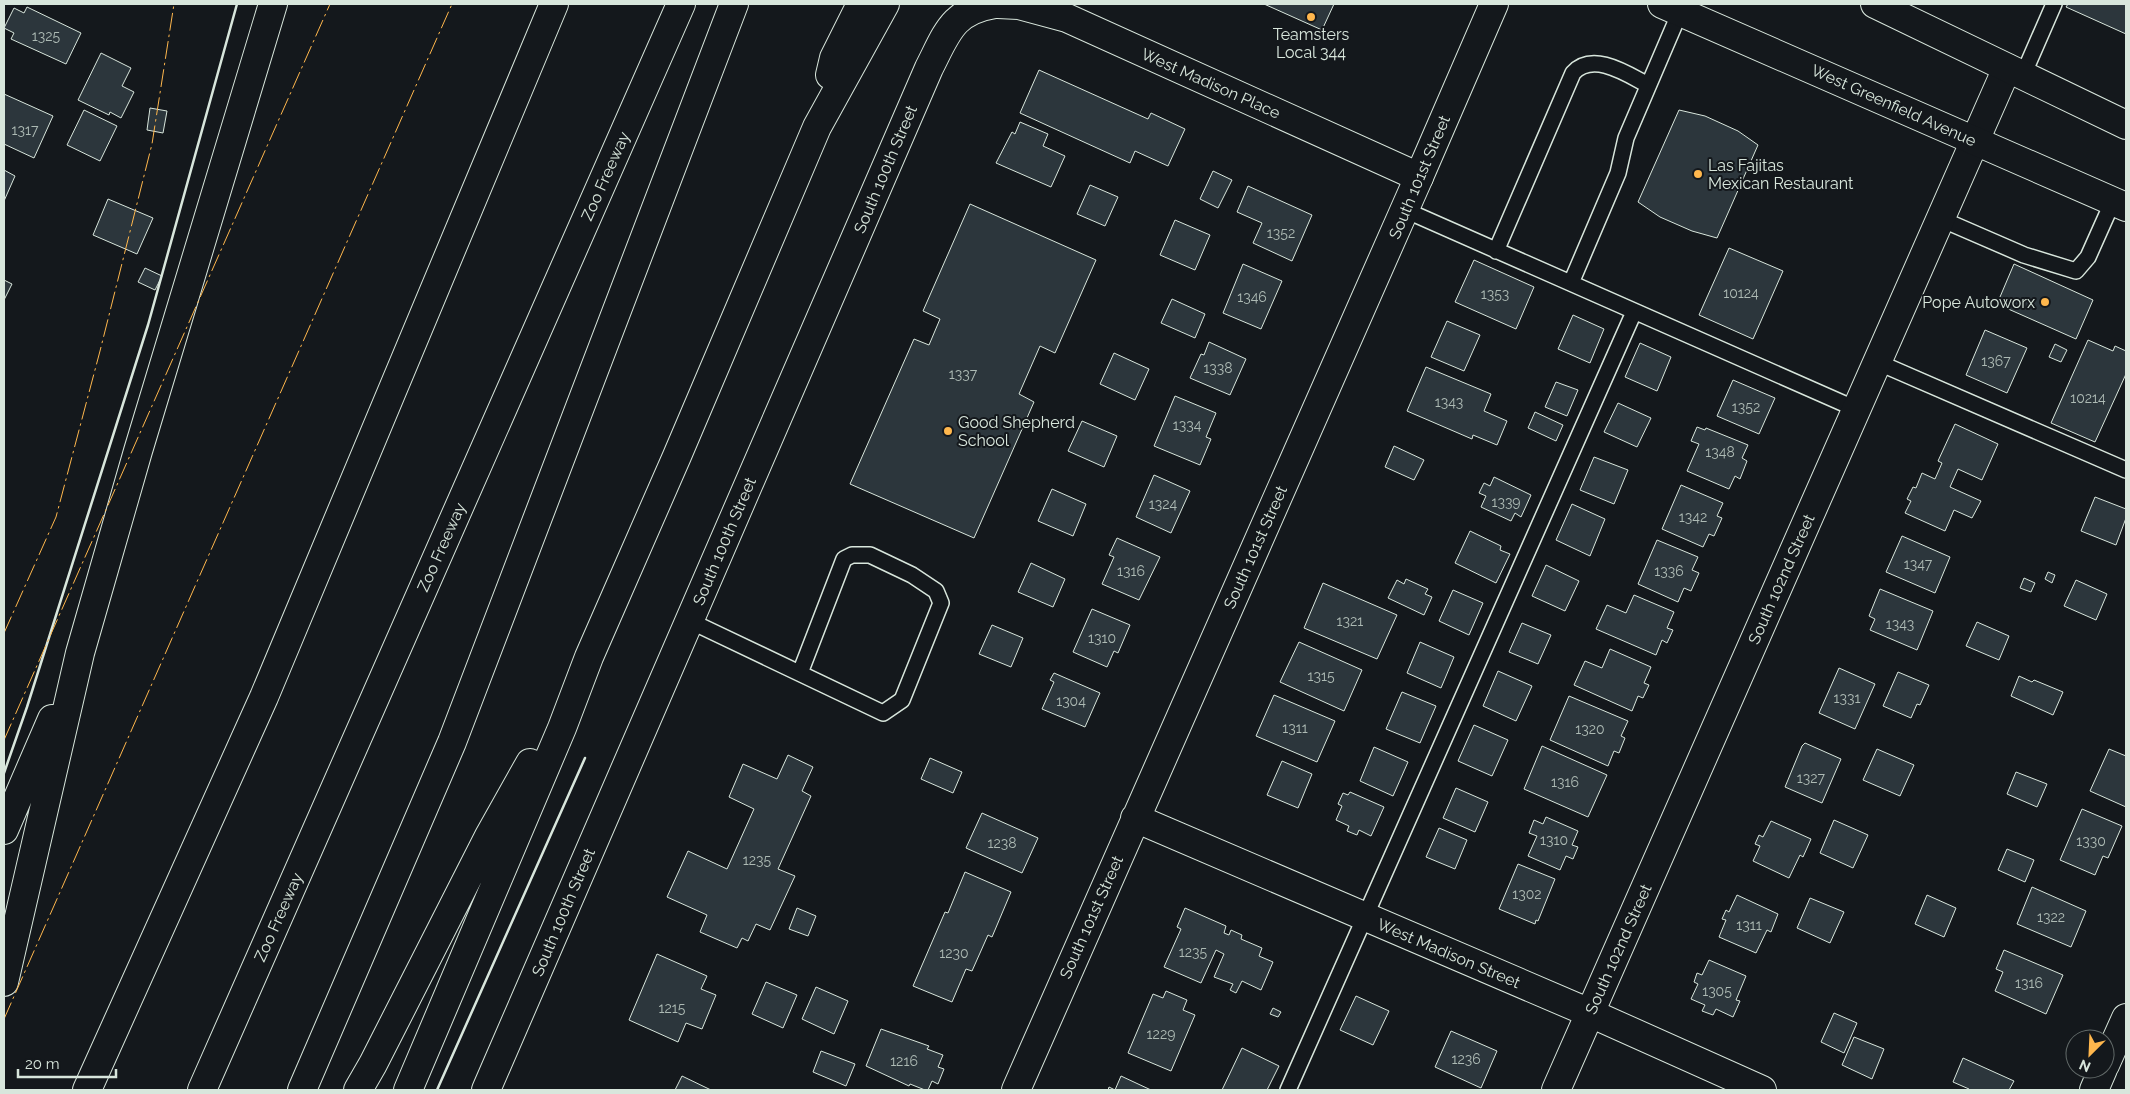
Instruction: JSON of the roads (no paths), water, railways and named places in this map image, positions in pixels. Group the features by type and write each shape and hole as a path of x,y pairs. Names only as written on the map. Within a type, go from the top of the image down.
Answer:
{"main road":[{"path":"4,982 80,653 138,450 273,4"},
{"path":"87,1090 264,697 554,4"},
{"name":"Zoo Freeway","path":"202,1090 682,4"},
{"path":"302,1090 452,742 734,4"},
{"path":"817,127 834,58 861,4"},
{"path":"408,1090 558,737 589,657 817,127 885,4"},
{"name":"South 101st Street","path":"1016,1090 1405,210 1494,4"},
{"path":"1875,4 2126,125"},
{"name":"West Madison Place","path":"991,5 1019,5 1067,18 1419,177"},
{"name":"South 100th Street","path":"486,1090 929,68 950,28 963,14 991,5"},
{"name":"West Greenfield Avenue","path":"1671,8 2120,204"},
{"name":"South 102nd Street","path":"1556,1090 1976,141 2015,71"},
{"path":"4,830 80,653"},
{"path":"358,1090 374,1064 490,836 589,657"},
{"name":"West Madison Street","path":"1135,818 1590,1013 1762,1090"},
{"path":"2115,1043 2126,1018"}],"lane":[{"path":"2015,71 2054,4"},
{"path":"1570,284 1618,173 1626,138 1648,85 1671,8"},
{"path":"1496,251 1573,73 1580,66 1590,63 1614,68 1648,85"},
{"path":"1941,219 2024,255 2076,271 2088,257 2120,204"},
{"path":"1405,210 1856,409"},
{"path":"1288,1090 1634,312"},
{"path":"1877,362 2126,470"},
{"path":"690,621 883,713 902,700 941,603 936,591 912,575 870,556 852,555 844,559 800,673"}],"place":[{"name":"Teamsters Local 344","path":"1311,17"},
{"name":"Las Fajitas Mexican Restaurant","path":"1698,174"},
{"name":"Pope Autoworx","path":"2045,302"},
{"name":"Good Shepherd School","path":"948,431"}]}
